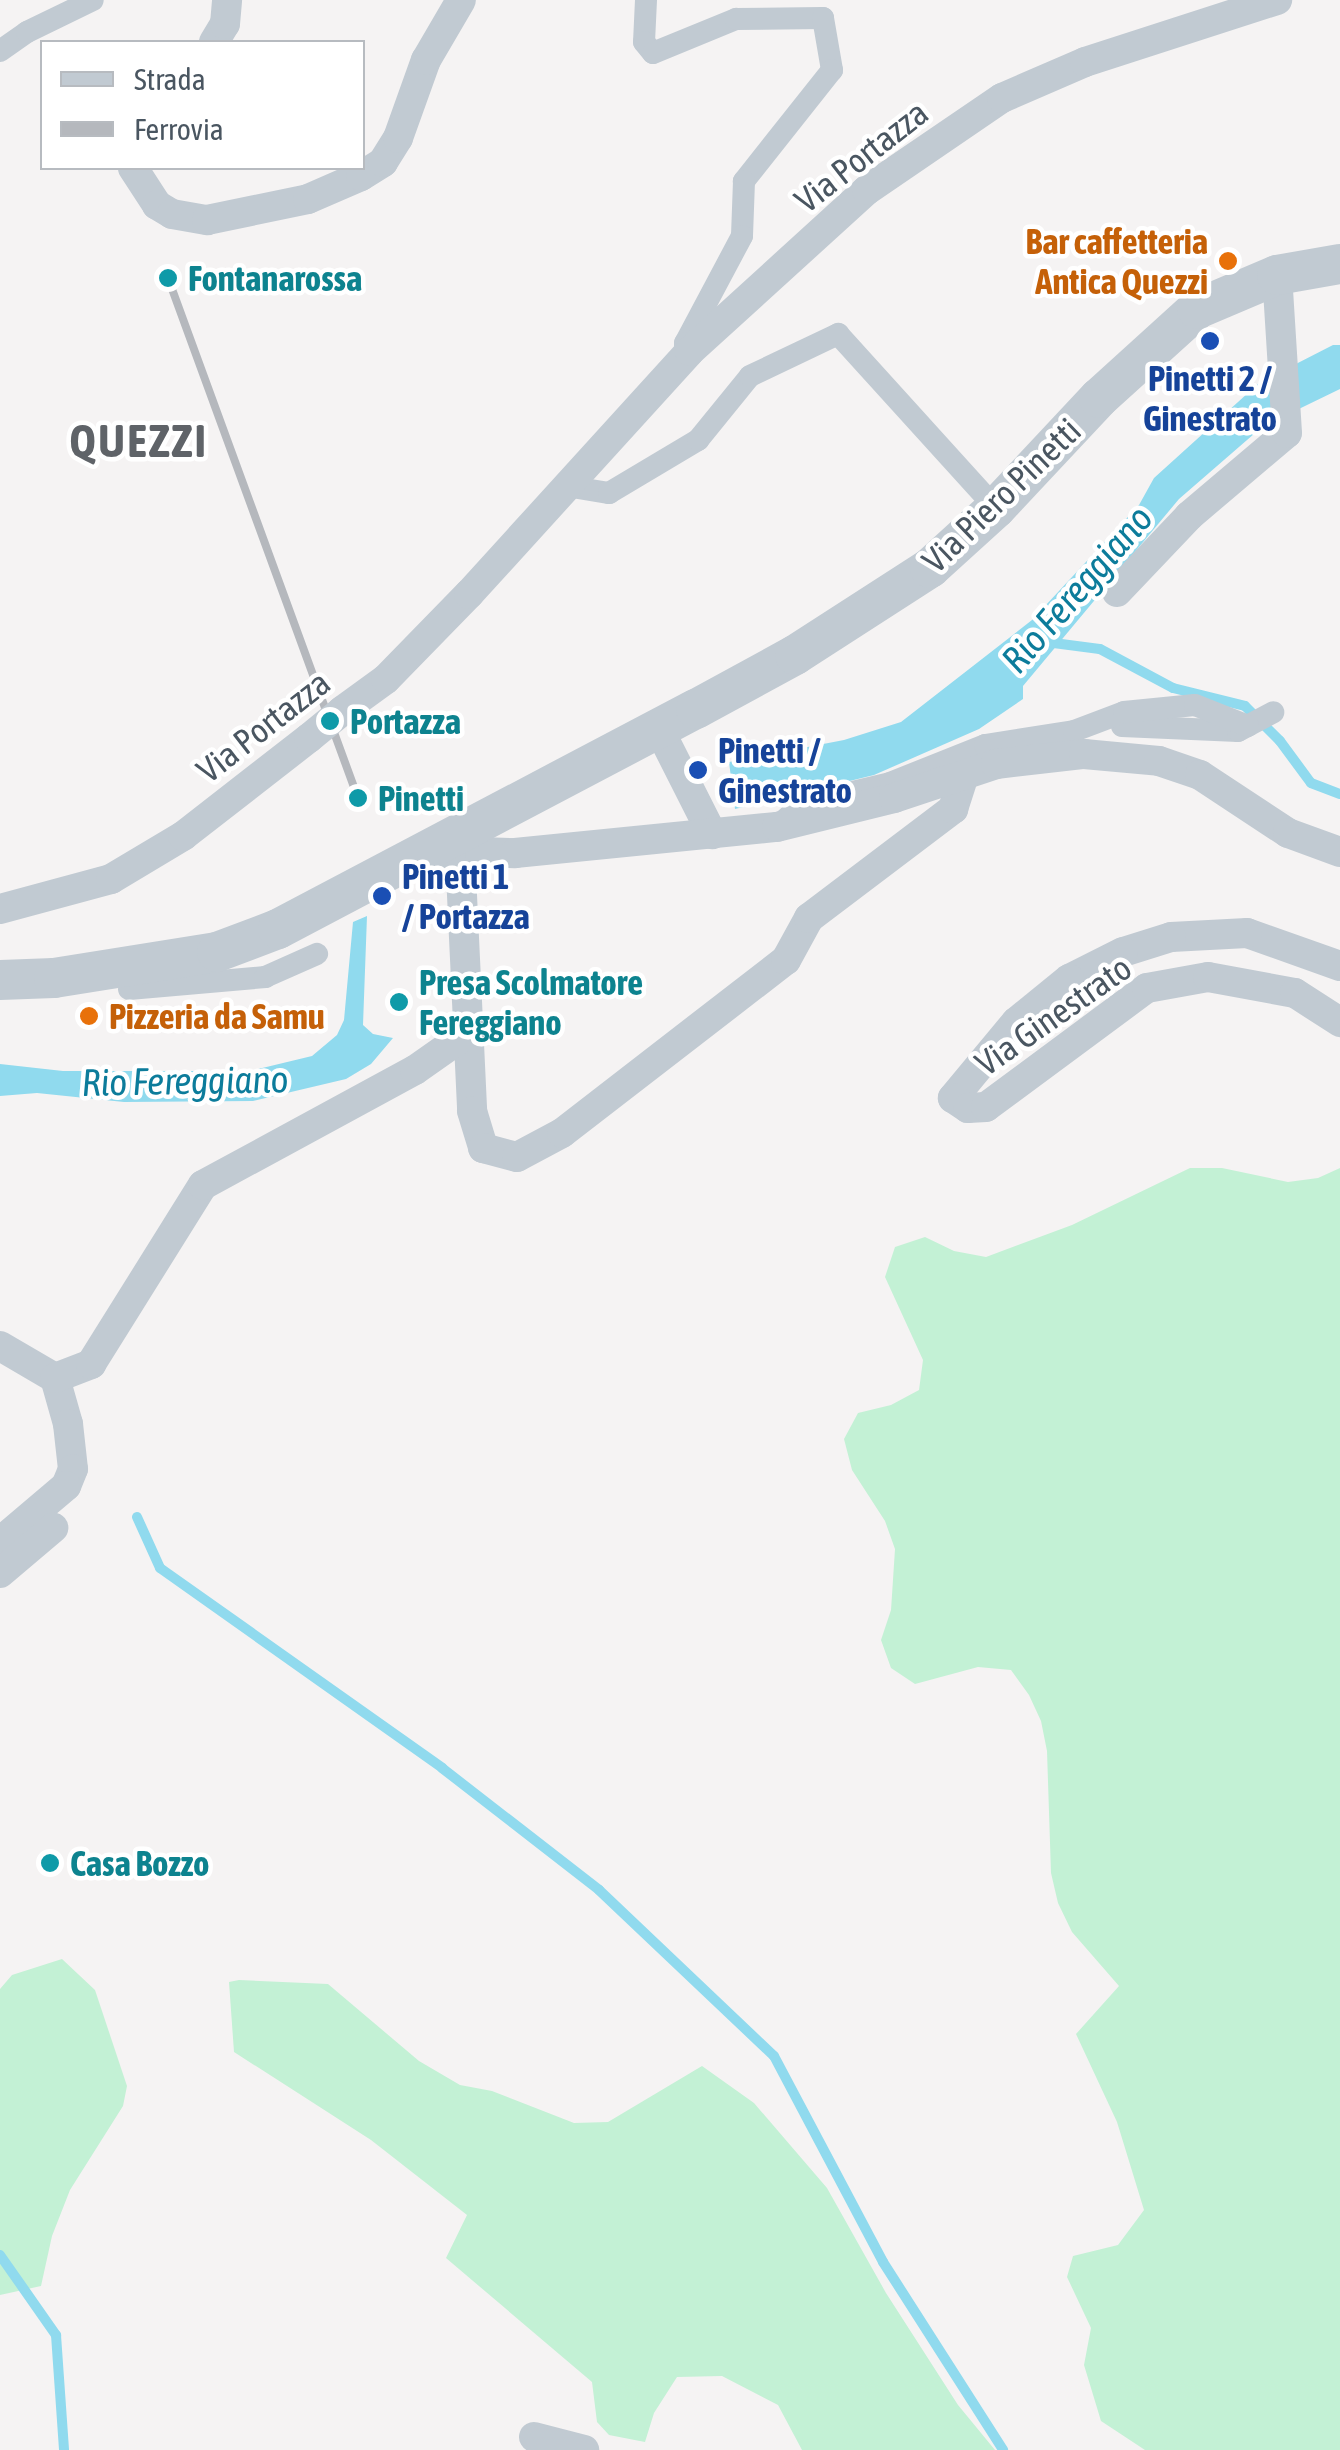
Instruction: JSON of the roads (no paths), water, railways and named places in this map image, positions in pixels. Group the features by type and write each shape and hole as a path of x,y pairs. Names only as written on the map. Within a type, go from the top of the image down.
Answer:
{"street":[{"path":"0,51 27,32 93,0"},
{"path":"215,40 224,24 227,0"},
{"path":"134,170 157,206 172,214 207,220 308,199 362,176 383,162 398,138 426,60 461,0"},
{"path":"646,0 644,42 653,53 736,19 822,18 832,70 744,181 742,236 684,343 685,356"},
{"name":"Via Portazza","path":"0,909 111,879 183,836 400,664 685,356 867,190 1002,98 1086,62 1277,0"},
{"name":"Via Piero Pinetti","path":"0,980 54,978 217,952 278,929 659,729 795,655 897,590 996,508 1099,398 1197,310 1277,275 1340,264"},
{"path":"1117,592 1189,516 1287,433 1277,275"},
{"path":"566,486 609,493 698,440 750,376 838,334 996,508"},
{"path":"777,827 802,804 890,782 985,745 1074,730 1124,712 1195,705 1248,726"},
{"path":"1084,754 1093,738 1129,725 1238,730 1273,712"},
{"path":"659,729 712,834"},
{"path":"438,842 480,852 515,853 777,827 996,764 1084,754 1159,761 1200,775 1288,834 1340,852"},
{"path":"438,842 460,874 472,1030 472,1110 483,1148 517,1157 562,1133 786,960 809,918 952,808 964,776"},
{"name":"Via Ginestrato","path":"1340,966 1310,952 1247,933 1171,938 1123,952 1069,980 1016,1022 952,1098 968,1108 986,1107 1147,988 1208,977 1295,993 1340,1022"},
{"path":"130,990 265,977 316,954"},
{"path":"55,1378 91,1364 203,1185 415,1070 472,1030"},
{"path":"0,1346 55,1378 68,1424 73,1468 66,1486 0,1542"},
{"path":"0,1573 52,1528"},
{"path":"534,2437 584,2450"}],"water":[{"name":"Rio Fereggiano","path":"1340,345 1340,389 1262,427 1179,499 1023,686 1023,699 979,729 874,775 735,809 729,762 844,740 901,722 1032,620 1139,505 1154,478 1259,383"},
{"name":"Rio Fereggiano","path":"367,916 363,1025 373,1034 393,1038 371,1064 346,1079 253,1101 124,1102 37,1093 0,1096 0,1064 63,1071 216,1071 254,1070 312,1056 337,1035 344,1020 353,922"}],"waterway":[{"path":"1046,642 1100,649 1173,688 1245,706 1280,741 1311,783 1340,794"},
{"path":"137,1517 160,1568 442,1768 599,1890 774,2056 883,2262 1003,2450"},
{"path":"0,2255 56,2335 64,2450"}],"railway":[{"path":"168,278 358,798"}],"place":[{"name":"Bar caffetteria Antica Quezzi","path":"1228,261"},
{"name":"Fontanarossa","path":"168,278"},
{"name":"Pinetti 2 / Ginestrato","path":"1210,341"},
{"name":"Portazza","path":"330,721"},
{"name":"Pinetti / Ginestrato","path":"698,770"},
{"name":"Pinetti","path":"358,798"},
{"name":"Pinetti 1 / Portazza","path":"382,896"},
{"name":"Presa Scolmatore Fereggiano","path":"399,1002"},
{"name":"Pizzeria da Samu","path":"89,1016"},
{"name":"Casa Bozzo","path":"50,1863"}],"district":[{"name":"QUEZZI","path":"139,442"}]}
